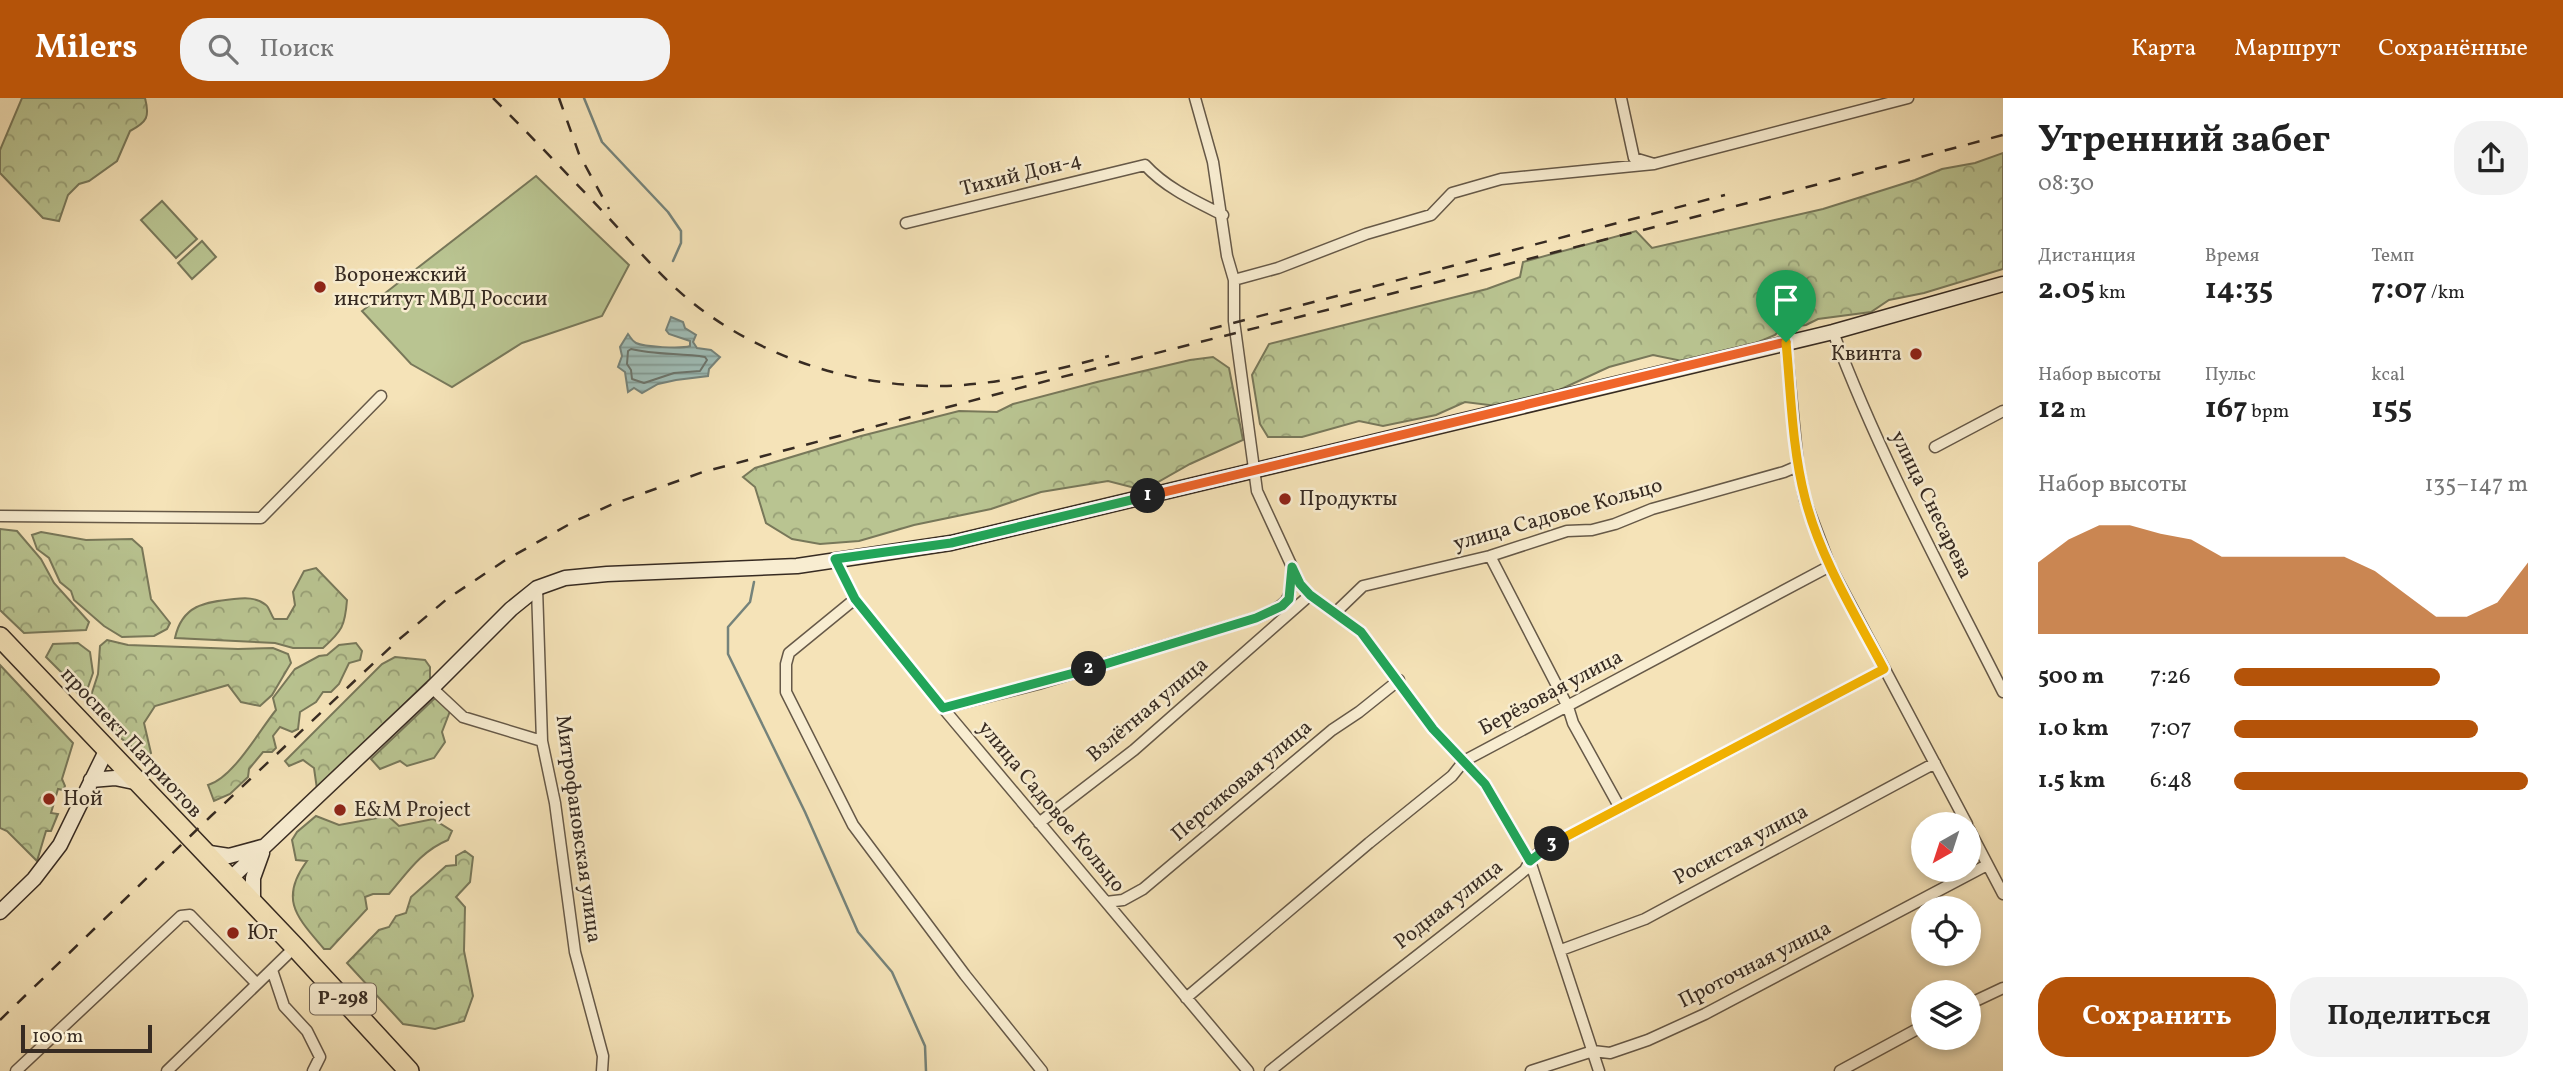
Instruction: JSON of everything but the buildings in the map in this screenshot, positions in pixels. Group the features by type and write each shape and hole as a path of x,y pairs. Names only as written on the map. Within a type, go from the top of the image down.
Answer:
{"highway":[{"name":"проспект Патриотов","path":"0,637 229,880"},
{"name":"Р-298","path":"229,880 409,1071"}],"street":[{"path":"1195,98 1213,162 1227,256 1234,280 1234,321 1257,491 1300,584 1310,595 1361,632 1433,729 1485,784 1530,861 1599,1071"},
{"path":"1620,98 1634,158 1654,164"},
{"path":"1234,280 1278,268 1366,234 1431,215 1452,193 1502,179 1654,164 1908,98"},
{"name":"Тихий Дон-4","path":"906,223 1145,165 1157,178 1223,215"},
{"path":"229,880 432,688 511,609 537,588 565,578 607,573 797,566 951,543 1833,332 2003,284"},
{"name":"улица Снесарева","path":"1833,332 1854,390 1904,498 2003,691"},
{"path":"1786,342 1798,466 1805,500 1830,566 1961,812"},
{"path":"0,516 261,518 381,396"},
{"path":"1936,447 2003,411"},
{"name":"улица Садовое Кольцо","path":"1335,612 1363,586 1490,556 1567,531 1592,530 1615,524 1652,509 1798,466"},
{"path":"1490,556 1568,707 1573,723 1620,808"},
{"name":"улица Садовое Кольцо","path":"835,559 855,599 943,708 1248,1071"},
{"name":"Берёзовая улица","path":"1186,998 1452,776 1464,761 1830,566"},
{"path":"943,708 1038,684 1256,618 1282,606 1289,599 1292,567"},
{"name":"Митрофановская улица","path":"537,588 542,741 555,803 575,952 603,1056 602,1071"},
{"name":"Взлётная улица","path":"1039,823 1134,750 1310,595"},
{"path":"855,599 789,653 786,664 786,692 853,824 957,965 1042,1071"},
{"name":"Родная улица","path":"1270,1071 1466,918 1525,870 1543,849 1884,669"},
{"name":"Персиковая улица","path":"1106,902 1123,900 1143,889 1332,730 1399,680"},
{"path":"432,688 463,717 542,741"},
{"path":"0,912 34,880 60,845 107,748"},
{"name":"Росистая улица","path":"1561,950 1645,919 1935,763"},
{"path":"90,780 115,778 139,783"},
{"path":"203,852 229,856 251,852 266,845"},
{"path":"253,904 253,878 266,845"},
{"path":"1981,852 2003,894"},
{"name":"Проточная улица","path":"1531,1071 1593,1051 1610,1053 1648,1040 1705,1014 1987,864"},
{"path":"16,1071 181,916 190,915 257,984"},
{"path":"167,1071 295,947"},
{"path":"272,970 285,1006 307,1031 320,1058 313,1071"},
{"path":"1981,998 2003,988"},
{"path":"1840,1071 1911,1033"}],"green space":[{"path":"22,98 145,98 146,118 130,131 117,161 89,181 79,184 68,195 59,221 43,218 0,173 0,150"},
{"path":"2003,153 2003,269 1924,293 1889,300 1871,312 1818,319 1806,325 1782,328 1775,335 1756,343 1682,361 1653,355 1609,367 1557,391 1497,406 1465,402 1436,415 1383,426 1359,421 1302,437 1268,437 1260,424 1252,375 1269,344 1487,289 1520,277 1523,262 1636,231 1652,248 1823,209 1942,169 1975,163"},
{"path":"536,176 629,265 602,316 522,343 452,387 411,364 362,311"},
{"path":"162,201 197,239 176,258 141,220"},
{"path":"202,241 216,257 192,279 178,263"},
{"path":"1213,357 1229,368 1243,440 1158,482 1135,488 1108,481 1041,492 991,509 914,525 859,541 820,544 792,539 766,523 755,487 743,477 755,468 861,436 959,411 997,412 1013,404 1097,382"},
{"path":"0,529 17,531 41,559 54,583 89,622 86,630 24,633 0,610"},
{"path":"41,532 86,540 132,539 142,548 151,599 170,623 167,629 154,636 122,637 104,626 74,600 71,591 60,582 49,558 37,549 32,535"},
{"path":"316,568 347,600 341,627 323,648 175,638 178,627 189,612 214,602 255,599 267,606 274,619 287,619 295,605 293,592 304,571"},
{"path":"107,640 128,645 273,648 288,654 291,663 272,695 260,706 241,702 228,685 155,706 144,723 151,753 145,757 122,739 88,705 98,674 100,646"},
{"path":"78,643 90,652 93,673 86,693 79,696 68,679 46,657 53,644"},
{"path":"356,643 362,651 360,660 349,663 339,684 331,692 323,692 316,702 300,712 298,729 292,732 280,727 273,736 276,748 272,752 263,752 249,769 248,777 230,794 214,801 208,785 227,773 245,753 276,710 273,698 295,669 319,656 327,655 339,645"},
{"path":"395,657 425,660 430,667 430,679 317,789 314,768 303,760 289,766 285,761 382,664"},
{"path":"0,665 73,743 62,779 65,786 63,790 58,789 51,813 58,814 51,831 46,831 37,861 7,831 0,828"},
{"path":"435,698 450,711 442,732 445,742 434,758 407,766 400,761 380,769 371,759"},
{"path":"316,816 339,825 388,816 399,826 433,819 452,831 448,840 422,856 389,894 365,897 367,909 330,949 324,949 306,928 295,908 293,898 298,875 307,861 296,860 292,840 297,832"},
{"path":"465,851 473,857 470,882 456,897 465,907 464,951 473,996 464,1021 435,1029 403,1024 347,963 379,930 389,927 396,916 406,913 411,897 446,866 456,865 456,856"}],"water":[{"path":"671,317 683,322 685,328 696,335 693,342 697,348 711,350 720,357 709,369 708,376 658,384 642,393 634,388 628,392 625,372 618,367 622,356 620,347 628,334 633,341 640,344 690,346 690,341 669,334 666,330"}],"waterway":[{"path":"584,98 602,142 668,212 681,231 681,243 673,261"},
{"path":"754,582 750,602 728,627 728,654 805,812 858,932 892,972 925,1046 926,1071"}],"railway":[{"path":"493,98 670,283 698,307 761,346 832,372 905,385 963,385 1005,380 1109,356"},
{"path":"559,98 579,154 609,209"},
{"path":"0,1020 211,816 396,642 447,599 504,561 575,521 613,504 703,472 2003,135"},
{"path":"1210,329 1725,195"}],"place":[{"name":"Воронежский институт МВД России","path":"320,287"},
{"name":"Квинта","path":"1916,354"},
{"name":"Продукты","path":"1285,499"},
{"name":"Ной","path":"49,799"},
{"name":"E&M Project","path":"340,810"},
{"name":"Юг","path":"233,933"}],"route":[{"path":"1786,342 1798,466 1805,500 1830,566 1884,669 1543,849 1530,861 1485,784 1433,729 1361,632 1310,595 1300,584 1292,567 1289,599 1282,606 1256,618 1038,684 943,708 855,599 835,559 951,543 1023,527 1786,342"}]}
